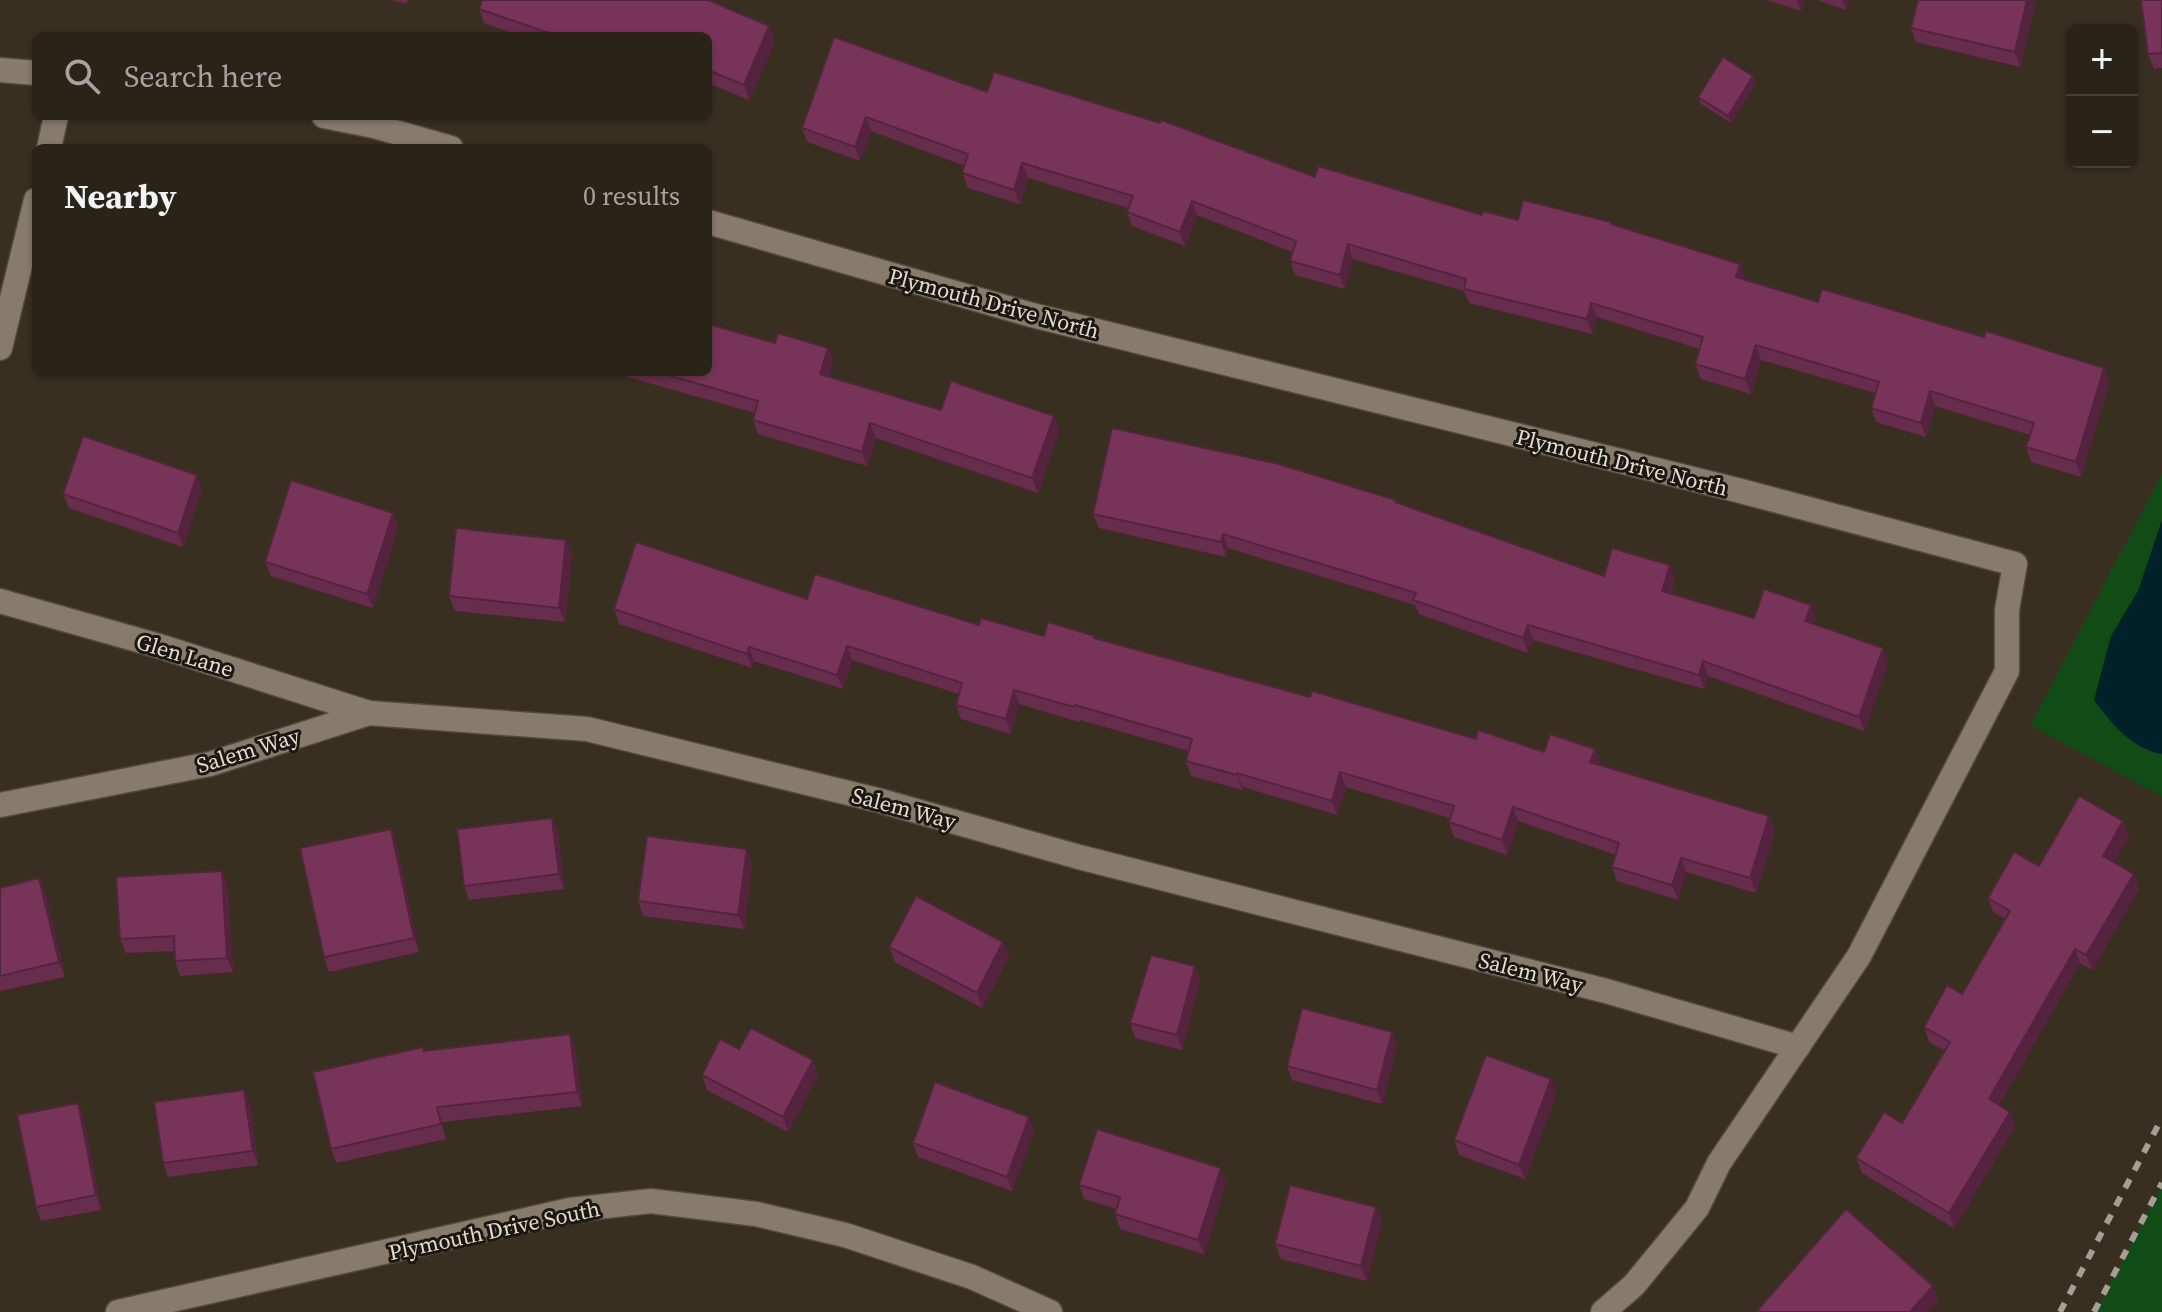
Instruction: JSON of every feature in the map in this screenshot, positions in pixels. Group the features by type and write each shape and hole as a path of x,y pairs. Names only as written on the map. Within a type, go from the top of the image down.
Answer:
{"street":[{"path":"0,70 32,73"},
{"path":"50,144 55,120"},
{"path":"344,120 437,144"},
{"path":"0,348 32,216"},
{"name":"Plymouth Drive North","path":"712,223 1032,315 1737,490 2015,564 2007,610 2007,671 1859,956 1798,1047"},
{"name":"Glen Lane","path":"0,601 159,646 369,713"},
{"name":"Salem Way","path":"0,805 210,764 369,713 587,729 881,801 1079,857 1606,991 1798,1047"},
{"path":"1603,1312 1634,1285 1697,1208 1719,1163 1798,1047"},
{"name":"Plymouth Drive South","path":"118,1312 570,1210 651,1201 756,1214 845,1235 972,1277 1050,1312"}],"green space":[{"path":"2162,473 2162,520 2138,591 2111,636 2151,752 2162,754 2162,796 2030,725"},
{"path":"2162,1185 2162,1312 2095,1312"}],"water":[{"path":"2162,520 2162,754 2132,741 2094,700 2111,636 2138,591"}],"building":[{"path":"482,0 708,0 769,26 744,85 712,72 712,32 546,32 479,9"},
{"path":"1918,0 2027,0 2015,52 1911,28"},
{"path":"2141,0 2162,0 2162,53 2148,54"},
{"path":"834,37 987,92 994,72 1160,123 1161,120 1315,177 1318,166 1482,215 1483,211 1518,220 1523,200 1611,222 1740,264 1736,277 1818,302 1822,289 1984,337 1986,331 2104,368 2076,462 2026,447 2034,423 1930,391 1921,423 1871,408 1879,382 1756,345 1745,379 1695,364 1703,337 1591,303 1587,319 1464,289 1466,279 1348,244 1340,275 1290,261 1296,241 1192,201 1180,232 1127,212 1133,196 1022,163 1014,190 962,173 968,154 866,117 855,147 802,128"},
{"path":"1723,57 1753,76 1728,116 1698,97"},
{"path":"712,325 775,343 778,333 828,348 820,374 941,410 951,381 1054,416 1032,478 870,423 862,452 753,420 758,401 671,376 712,376"},
{"path":"1112,428 1275,463 1396,500 1604,576 1612,548 1670,565 1662,591 1754,618 1764,589 1811,605 1805,621 1883,648 1859,717 1703,661 1699,675 1528,625 1523,638 1413,600 1416,593 1223,534 1221,542 1093,514"},
{"path":"83,436 197,475 178,533 63,494"},
{"path":"291,480 393,513 367,594 265,562"},
{"path":"456,528 566,540 559,608 449,596"},
{"path":"636,542 807,599 815,574 979,625 981,618 1044,636 1048,622 1094,638 1310,697 1312,691 1476,739 1478,730 1544,752 1550,734 1595,749 1590,762 1769,816 1750,878 1681,858 1672,885 1612,867 1619,843 1513,807 1502,840 1449,822 1454,806 1340,772 1332,801 1186,761 1192,739 1075,705 1014,690 1006,719 956,705 962,683 847,646 837,675 749,647 747,654 614,609"},
{"path":"2079,796 2123,821 2103,856 2134,874 2086,955 2075,949 1989,1099 2010,1112 1949,1213 1856,1158 1884,1112 1902,1123 1950,1042 1924,1027 1947,985 1962,994 2010,911 1988,898 2014,852 2039,866"},
{"path":"552,818 559,874 464,886 457,829"},
{"path":"391,829 414,938 324,957 300,848"},
{"path":"647,836 747,849 738,915 638,901"},
{"path":"222,871 227,958 175,961 174,936 120,939 116,877"},
{"path":"39,878 59,962 0,976 0,888"},
{"path":"916,896 1003,942 977,993 889,947"},
{"path":"1151,955 1195,966 1177,1035 1130,1023"},
{"path":"1302,1008 1392,1032 1377,1090 1287,1066"},
{"path":"751,1028 813,1060 783,1117 702,1075 720,1039 739,1049"},
{"path":"570,1034 577,1092 437,1107 441,1124 331,1149 313,1072 423,1047 424,1051"},
{"path":"1486,1055 1551,1079 1519,1165 1454,1140"},
{"path":"935,1082 1029,1117 1007,1177 913,1143"},
{"path":"244,1090 253,1151 163,1163 154,1102"},
{"path":"78,1103 96,1195 36,1207 17,1115"},
{"path":"1097,1129 1221,1168 1198,1240 1115,1214 1120,1197 1079,1185"},
{"path":"1290,1185 1376,1207 1361,1266 1275,1244"},
{"path":"1846,1209 1933,1286 1910,1312 1756,1312"}],"railway":[{"path":"2060,1312 2162,1118"},
{"path":"2094,1312 2162,1183"}]}
